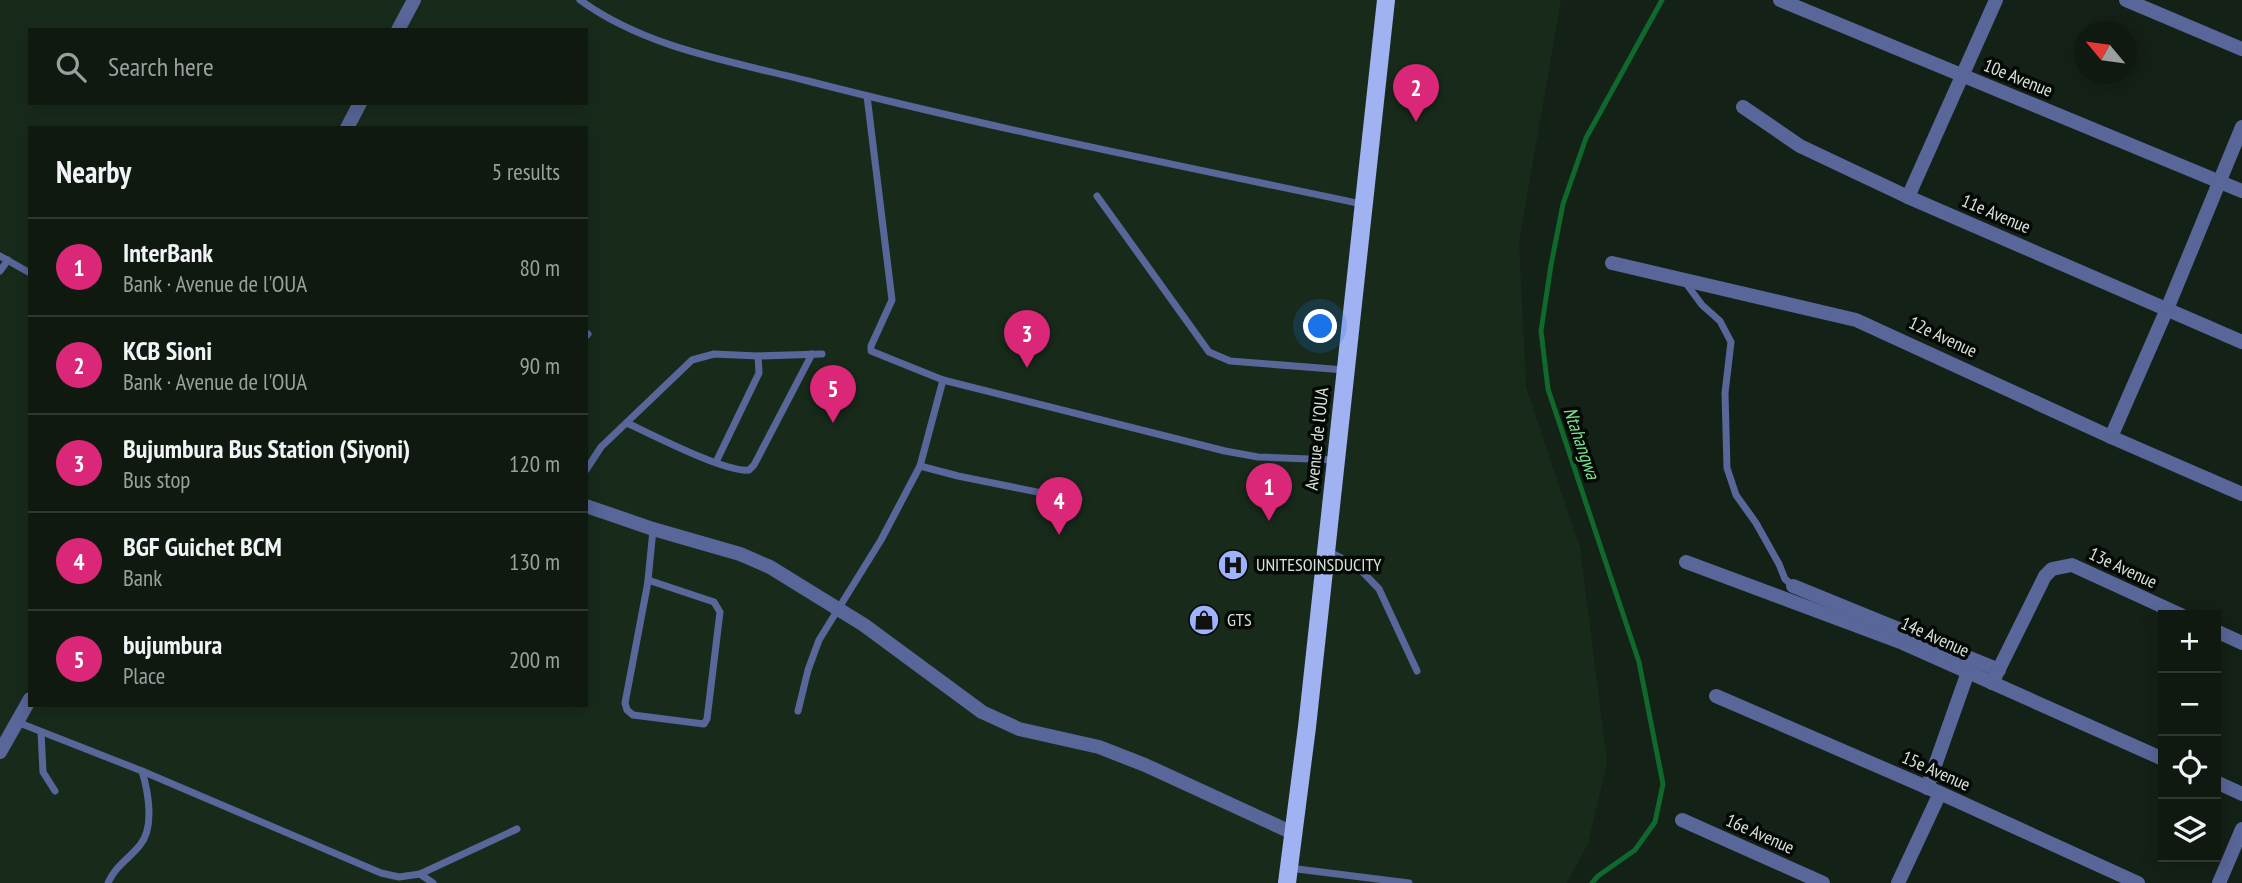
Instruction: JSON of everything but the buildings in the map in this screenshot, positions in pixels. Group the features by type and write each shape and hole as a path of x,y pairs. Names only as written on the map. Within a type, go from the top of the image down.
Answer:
{"main road":[{"name":"Avenue de l'OUA","path":"1288,875 1386,0"}],"street":[{"path":"399,28 414,0"},
{"name":"10e Avenue","path":"1780,0 2242,191"},
{"path":"1908,197 1996,0"},
{"path":"2126,0 2242,48"},
{"path":"348,126 359,105"},
{"name":"11e Avenue","path":"1743,107 1790,142 1908,197 2242,342"},
{"path":"2111,437 2242,127"},
{"name":"12e Avenue","path":"1612,263 1856,320 2242,494"},
{"path":"588,507 740,554 771,567 864,625 982,712 1019,729 1099,747 1145,765 1293,833"},
{"name":"14e Avenue","path":"1686,562 1890,638 2158,757"},
{"name":"13e Avenue","path":"1992,683 2045,576 2052,569 2072,565 2170,610"},
{"path":"1793,586 1999,670"},
{"path":"2221,633 2242,643"},
{"path":"1898,883 1933,790 1968,672"},
{"name":"15e Avenue","path":"1716,696 2138,883"},
{"path":"0,752 28,703"},
{"path":"2221,784 2242,794"},
{"name":"16e Avenue","path":"1682,820 1823,883"},
{"path":"2219,883 2242,829"}],"lane":[{"path":"580,0 603,17 637,33 682,48 867,96 1364,205"},
{"path":"867,96 892,300 871,346 872,351 943,380 1226,451 1258,457 1336,460"},
{"path":"1097,196 1209,352 1230,361 1345,370"},
{"path":"0,271 4,258 28,271"},
{"path":"1683,279 1702,305 1720,321 1731,342 1725,393 1727,468 1736,495 1779,564 1785,579 1793,586"},
{"path":"588,467 601,447 692,360 714,354 822,354"},
{"path":"627,423 743,471 754,465 812,355"},
{"path":"716,462 759,373 758,356"},
{"path":"798,711 819,640 881,540 920,466 943,380"},
{"path":"920,466 1079,499"},
{"path":"648,580 713,602 719,607 708,719 704,723 633,715 627,710 625,703 648,580 653,529"},
{"path":"1326,550 1357,566 1379,589 1417,671"},
{"path":"17,722 142,771 381,873 399,877 420,874 517,829"},
{"path":"41,732 43,772 55,791"},
{"path":"108,883 120,863 145,838 148,829 147,787 142,771"},
{"path":"420,874 433,883"},
{"path":"1288,875 1409,883"}],"shaded area":[{"path":"0,0 1561,0 1519,242 1526,387 1580,548 1607,762 1588,844 1567,883 0,883"}],"waterway":[{"name":"Ntahangwa","path":"1592,883 1635,850 1655,822 1663,784 1639,662 1548,389 1541,331 1563,204 1586,138 1662,0"}],"place":[{"name":"KCB Sioni","path":"1416,122"},
{"name":"Bujumbura Bus Station (Siyoni)","path":"1027,368"},
{"name":"bujumbura","path":"833,423"},
{"name":"InterBank","path":"1269,521"},
{"name":"BGF Guichet BCM","path":"1059,535"},
{"name":"UNITESOINSDUCITY","path":"1233,565"},
{"name":"GTS","path":"1204,620"}]}
